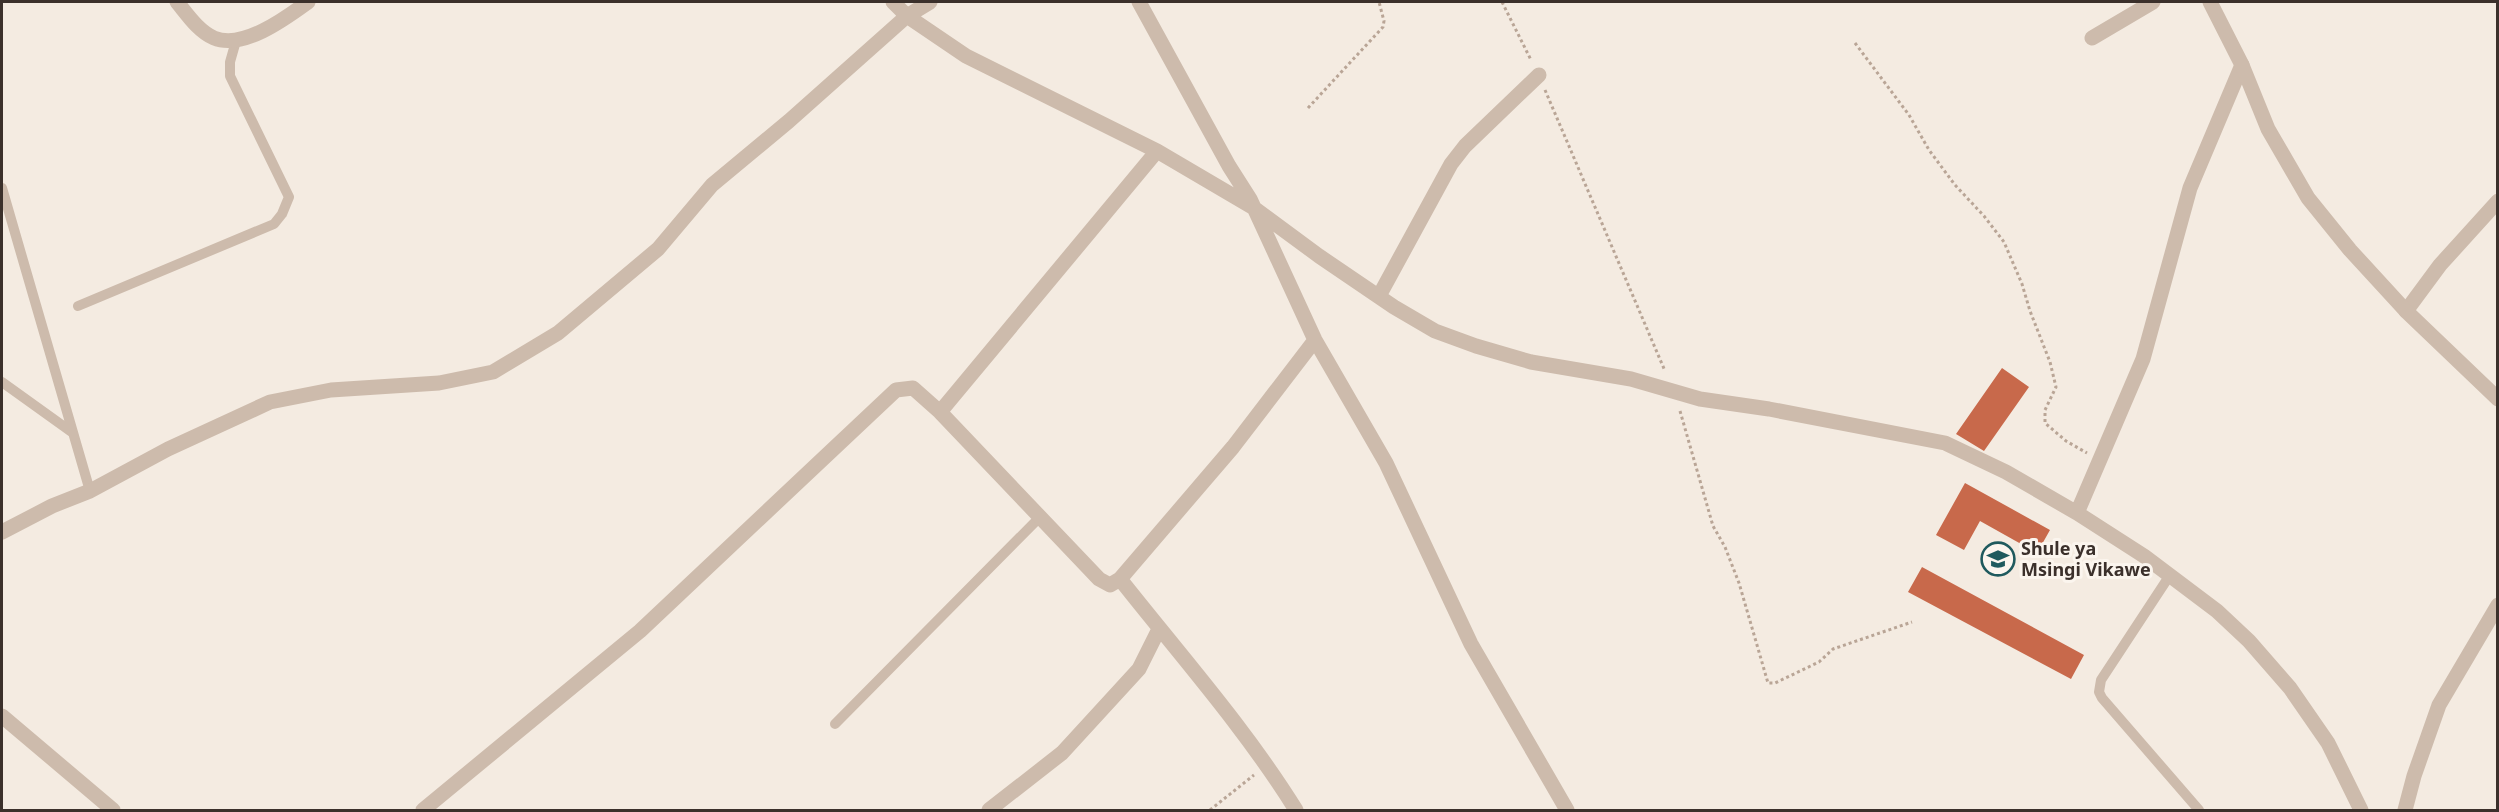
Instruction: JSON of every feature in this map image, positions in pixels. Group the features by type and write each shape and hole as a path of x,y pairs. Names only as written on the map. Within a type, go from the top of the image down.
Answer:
{"street":[{"path":"177,2 197,26 215,38 236,41 279,23 308,2"},
{"path":"893,2 907,16 966,56 1157,151 1254,208 1319,256 1435,331 1531,362 1631,379 1700,399 1769,409 1945,443 2006,472 2077,513 2170,575 2217,610 2249,641 2290,688 2328,743 2361,810"},
{"path":"2,532 52,506 90,491 168,449 270,402 332,390 440,383 493,372 558,333 658,249 712,184 789,121 907,16 930,2"},
{"path":"1139,2 1254,208 1315,340 1386,463 1471,644 1567,810"},
{"path":"2092,38 2153,2"},
{"path":"2210,2 2242,65 2268,129 2308,198 2350,250 2406,311 2498,399"},
{"path":"2077,513 2143,359 2190,188 2242,65"},
{"path":"1379,296 1451,164 1465,146 1539,75"},
{"path":"940,412 1157,151"},
{"path":"2406,311 2440,264 2498,201"},
{"path":"423,810 640,631 896,390 913,388 940,412 1100,579 1110,585 1120,579 1233,447 1315,340"},
{"path":"1120,579 1268,765 1296,810"},
{"path":"2405,810 2414,776 2439,705 2498,604"},
{"path":"989,810 1062,753 1139,669 1159,628"},
{"path":"2,718 112,810"}],"lane":[{"path":"78,306 274,224 282,214 289,196 230,76 230,62 236,41"},
{"path":"2,188 90,491"},
{"path":"2,382 73,434"},
{"path":"835,724 1040,517"},
{"path":"2170,575 2101,680 2099,692 2199,810"}],"path":[{"path":"1308,108 1383,27 1384,21 1379,2"},
{"path":"1502,2 1539,75 1674,391 1713,526 1725,547 1739,583 1768,683 1775,683 1819,662 1833,649 1912,622"},
{"path":"1855,43 1909,115 1929,150 1955,185 2004,242 2050,362 2056,387 2045,410 2045,423 2066,441 2099,459"},
{"path":"1210,810 1268,765"}],"building":[{"path":"2002,368 2029,387 1984,451 1956,434"},
{"path":"1965,483 2050,530 2037,553 1980,521 1964,550 1936,535"},
{"path":"1922,567 2084,655 2071,679 1908,592"}],"place":[{"name":"Shule ya Msingi Vikawe","path":"1998,559"}]}
